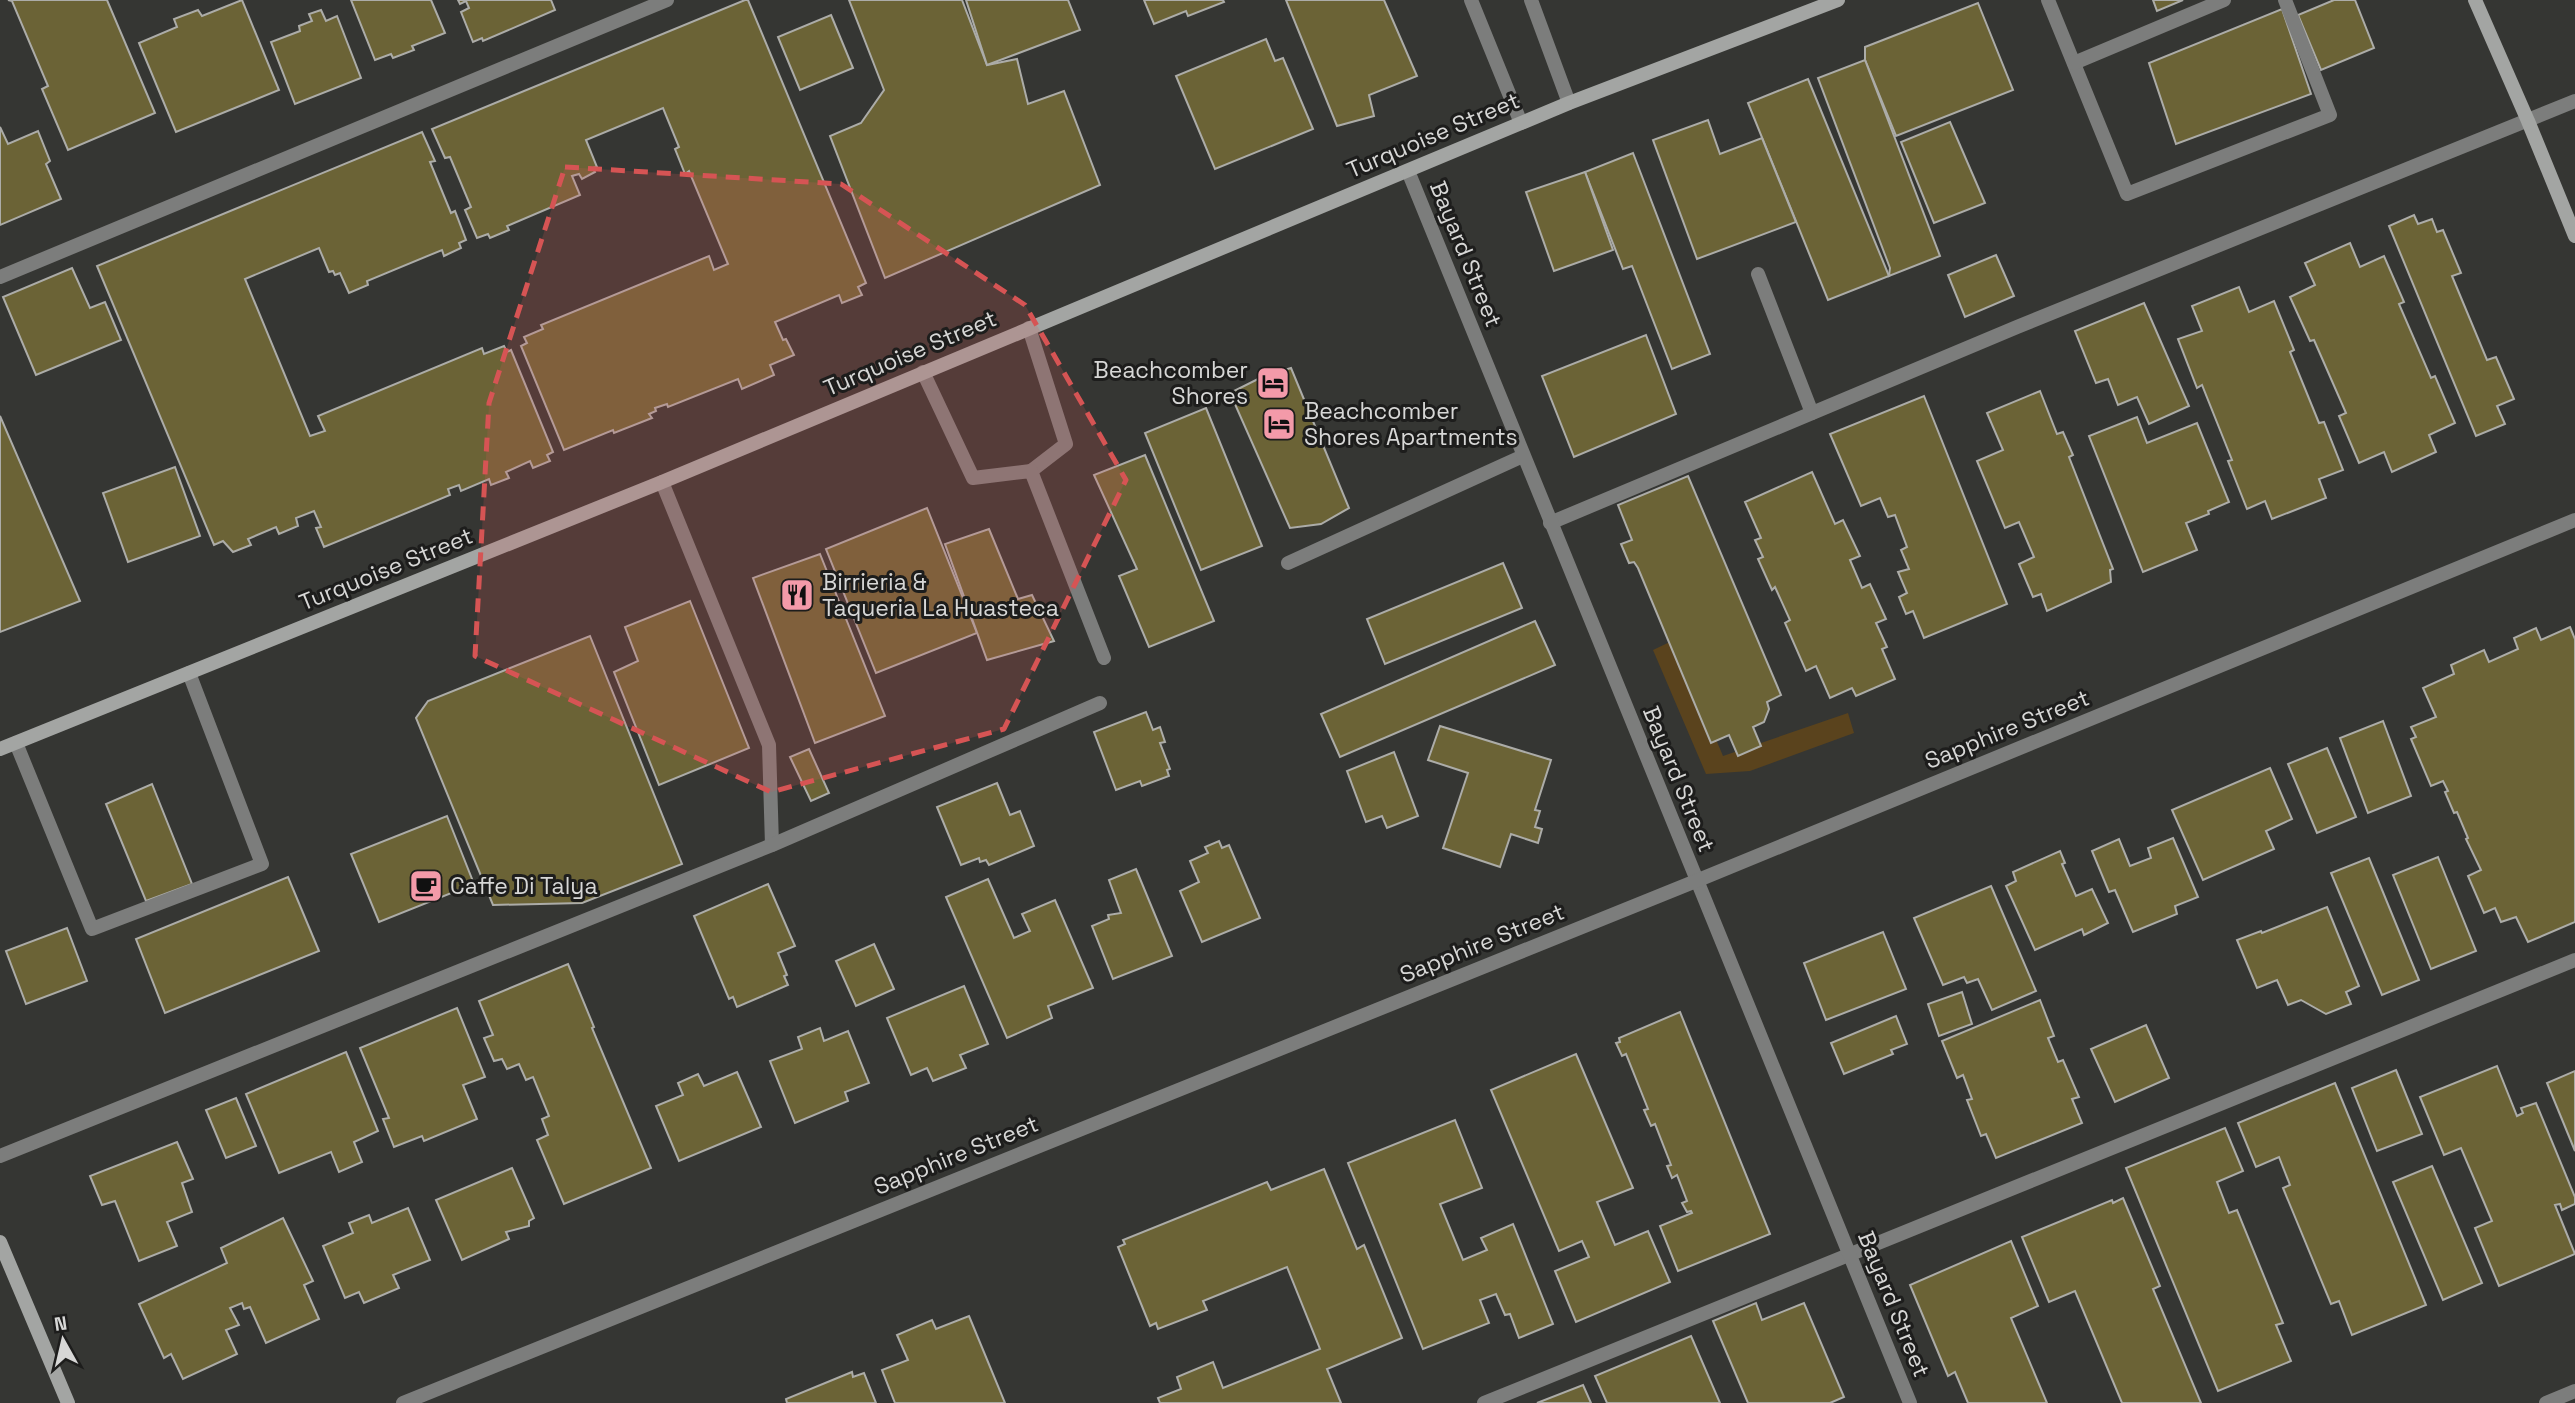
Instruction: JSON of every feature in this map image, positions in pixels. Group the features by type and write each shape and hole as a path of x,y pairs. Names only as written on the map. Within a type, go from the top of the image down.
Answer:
{"main road":[{"name":"Turquoise Street","path":"0,749 662,481 1569,103 1838,0"},
{"path":"2475,0 2575,236"},
{"path":"0,1242 68,1403"}],"street":[{"path":"0,277 667,0"},
{"path":"1471,0 1521,123"},
{"path":"1531,0 1569,103"},
{"path":"2048,0 2127,194 2330,115 2285,0"},
{"path":"2074,63 2224,0"},
{"path":"1550,523 2030,322 2575,101"},
{"name":"Bayard Street","path":"1408,171 1909,1403"},
{"path":"1758,274 1812,413"},
{"path":"923,372 974,478 1031,471 1066,444 1029,328"},
{"path":"1289,563 1523,456"},
{"path":"1031,471 1104,658"},
{"path":"662,481 769,745 772,845"},
{"name":"Sapphire Street","path":"403,1403 1696,881 2575,520"},
{"path":"16,743 92,929 262,864 189,673"},
{"path":"0,1156 772,845 1100,703"},
{"path":"1483,1403 2575,960"},
{"path":"2546,1403 2575,1391"}],"highlighted area":[{"path":"565,167 841,184 1025,305 1126,480 1004,729 771,792 475,656 489,403"}],"shaded area":[{"path":"1674,640 1723,756 1848,713 1854,733 1750,771 1706,774 1653,650"}],"building":[{"path":"8,0 107,0 155,113 68,150 42,89 48,86 12,1"},
{"path":"242,0 279,90 176,132 139,43 177,27 174,19 198,10 202,16"},
{"path":"351,0 431,0 445,33 412,46 414,50 393,58 391,54 375,60"},
{"path":"458,0 551,0 555,10 483,41 482,38 473,42 461,12 469,8 466,1 460,4"},
{"path":"748,0 866,283 858,287 862,295 842,303 839,295 775,322 794,355 770,365 774,375 742,389 738,379 668,407 667,404 655,408 656,411 649,414 652,418 564,450 521,346 527,343 524,337 543,329 541,325 709,256 714,270 728,264 689,171 685,174 675,149 679,147 663,108 586,140 597,167 593,168 595,172 582,179 579,174 572,176 580,195 507,226 509,230 490,238 488,234 477,238 465,210 471,207 450,157 445,158 432,129"},
{"path":"849,0 962,0 987,65 1017,59 1028,104 1064,91 1100,185 885,278 830,136 861,123 884,90"},
{"path":"966,0 1068,0 1080,30 987,65"},
{"path":"1144,0 1224,2 1188,16 1186,11 1154,24"},
{"path":"1286,0 1384,0 1417,76 1369,95 1374,116 1337,126"},
{"path":"2153,0 2183,0 2157,11"},
{"path":"2334,0 2355,0 2374,48 2321,70 2298,15"},
{"path":"1978,3 2013,90 1896,136 1865,60 1865,47"},
{"path":"2282,9 2311,94 2176,144 2149,63"},
{"path":"321,10 326,21 337,16 361,78 295,104 271,42 300,31 299,26 312,21 309,14"},
{"path":"831,15 853,68 800,90 778,37"},
{"path":"1266,39 1275,61 1283,58 1313,129 1215,169 1176,76"},
{"path":"1865,60 1940,256 1889,276 1890,268 1818,78"},
{"path":"1808,79 1889,276 1828,300 1748,103"},
{"path":"1708,120 1720,154 1762,138 1796,222 1697,259 1653,140"},
{"path":"1950,122 1985,203 1934,223 1901,142"},
{"path":"0,127 8,144 38,131 50,161 46,164 61,199 0,225"},
{"path":"422,132 435,161 430,162 451,213 455,211 466,240 459,243 461,248 444,256 442,250 367,281 368,285 349,293 340,273 335,275 333,271 329,272 319,248 245,279 310,436 325,431 318,416 482,348 484,354 504,346 507,352 511,350 553,452 547,455 550,461 533,468 530,461 506,472 509,478 491,485 489,479 461,491 459,485 448,489 450,495 324,547 316,528 321,527 314,511 296,518 298,526 279,534 276,527 248,539 251,545 233,552 223,541 214,545 97,266"},
{"path":"1633,153 1710,354 1672,369 1632,266 1623,269 1585,172"},
{"path":"1585,172 1613,250 1554,271 1526,192"},
{"path":"2414,215 2418,224 2432,219 2437,232 2443,230 2461,273 2452,276 2487,360 2496,357 2514,399 2497,406 2505,424 2476,436 2389,226"},
{"path":"2350,243 2360,267 2384,256 2404,302 2399,304 2431,378 2435,376 2455,423 2429,435 2436,452 2392,472 2384,452 2359,463 2339,416 2346,413 2314,340 2310,341 2290,297 2315,285 2305,263"},
{"path":"1996,255 2014,296 1965,317 1948,275"},
{"path":"72,268 90,308 105,302 121,340 36,375 3,297"},
{"path":"2239,287 2249,312 2274,301 2294,350 2290,352 2319,423 2324,422 2343,470 2319,479 2326,498 2272,519 2265,501 2247,509 2228,461 2232,460 2202,385 2197,388 2178,339 2202,331 2192,306"},
{"path":"2144,303 2189,406 2149,424 2137,397 2118,405 2108,379 2096,383 2075,331"},
{"path":"1646,335 1676,414 1574,457 1542,376"},
{"name":"Beachcomber Shores Apartments","path":"1291,368 1349,508 1321,524 1290,528 1230,393 1264,376"},
{"path":"2040,391 2057,434 2063,432 2073,455 2069,457 2113,569 2110,570 2111,582 2047,611 2041,594 2033,597 2019,564 2034,557 2019,522 2005,528 1977,461 2003,450 1987,413"},
{"path":"1924,396 2007,604 1924,638 1913,611 1906,614 1899,597 1907,593 1898,572 1909,569 1901,550 1907,547 1895,515 1888,517 1880,498 1861,506 1830,434"},
{"path":"1206,408 1262,546 1201,570 1145,433"},
{"path":"0,416 80,601 0,632"},
{"path":"2137,417 2147,443 2197,423 2229,502 2186,523 2197,550 2143,572 2089,436"},
{"path":"1145,455 1214,621 1149,647 1119,576 1137,569 1094,475"},
{"path":"175,467 200,536 128,562 103,493"},
{"path":"1812,472 1835,524 1843,520 1860,556 1850,560 1862,588 1870,584 1886,619 1876,623 1887,647 1882,649 1895,679 1856,696 1852,688 1830,698 1816,666 1806,671 1785,623 1790,620 1758,559 1763,557 1755,540 1761,538 1745,502"},
{"path":"1688,476 1781,695 1767,702 1769,709 1764,722 1753,727 1761,746 1738,756 1729,735 1711,743 1638,568 1634,562 1629,563 1621,544 1632,540 1618,505"},
{"path":"927,508 977,633 876,673 826,549"},
{"path":"989,529 1018,599 1032,595 1054,641 987,660 945,544"},
{"path":"820,554 885,716 815,743 753,578"},
{"path":"1503,563 1522,608 1385,664 1367,619"},
{"path":"690,601 749,748 659,785 614,672 638,661 625,627"},
{"path":"1535,621 1555,665 1340,757 1321,714"},
{"path":"2570,627 2575,639 2575,922 2528,942 2516,917 2501,922 2495,908 2484,913 2468,876 2481,870 2457,812 2454,813 2445,792 2448,791 2443,781 2431,786 2411,739 2416,737 2411,727 2436,717 2423,688 2454,674 2451,665 2484,650 2489,662 2518,649 2514,638 2536,628 2541,640"},
{"path":"590,636 682,864 582,903 493,905 416,718 428,701"},
{"path":"1146,712 1153,730 1160,727 1165,742 1160,743 1170,769 1167,770 1169,776 1142,786 1140,781 1116,790 1094,732"},
{"path":"2383,721 2411,796 2368,813 2340,738"},
{"path":"1440,726 1551,760 1535,810 1540,811 1535,827 1542,829 1538,843 1511,834 1500,867 1443,848 1468,773 1428,760"},
{"path":"2327,748 2356,817 2317,833 2288,764"},
{"path":"809,749 829,793 811,801 790,757"},
{"path":"1394,752 1418,816 1387,828 1382,816 1366,822 1347,771"},
{"path":"2270,768 2292,819 2266,831 2274,849 2203,880 2172,810"},
{"path":"997,783 1010,815 1020,811 1034,846 989,865 986,860 980,862 979,858 961,865 937,807"},
{"path":"152,784 192,884 146,901 106,804"},
{"path":"447,816 474,884 379,922 351,854"},
{"path":"2173,838 2198,897 2175,906 2177,914 2133,932 2115,890 2109,892 2092,851 2119,839 2130,866 2151,858 2148,848"},
{"path":"1219,841 1222,848 1229,845 1260,918 1202,942 1180,891 1199,882 1190,861 1208,853 1205,847"},
{"path":"2060,851 2065,863 2062,864 2076,896 2092,889 2108,923 2084,935 2082,929 2035,950 2006,886 2016,881 2013,872"},
{"path":"2438,857 2476,951 2431,969 2393,875"},
{"path":"2369,858 2419,980 2382,995 2331,873"},
{"path":"1136,869 1172,956 1113,979 1092,926 1109,919 1108,915 1121,913 1109,880"},
{"path":"288,877 319,951 165,1013 136,939"},
{"path":"988,879 1014,938 1030,931 1022,914 1055,900 1093,988 1048,1006 1052,1018 1007,1038 946,897"},
{"path":"768,884 795,946 778,953 788,985 737,1007 733,997 729,999 694,916"},
{"path":"1991,886 2036,991 1992,1010 1978,979 1967,983 1964,977 1943,985 1914,918"},
{"path":"2327,907 2359,986 2346,992 2351,1004 2326,1014 2301,1000 2288,1005 2277,980 2257,988 2237,940"},
{"path":"67,928 87,981 26,1004 6,951"},
{"path":"1883,932 1906,989 1826,1020 1804,963"},
{"path":"874,944 894,989 856,1006 836,961"},
{"path":"568,964 651,1168 564,1204 537,1140 548,1135 542,1119 549,1116 533,1077 526,1080 519,1064 507,1069 502,1059 494,1061 484,1038 493,1035 479,1001"},
{"path":"964,986 988,1044 960,1055 966,1068 933,1081 927,1068 911,1075 887,1018"},
{"path":"1962,992 1972,1024 1939,1036 1928,1004"},
{"path":"2040,1000 2054,1036 2048,1038 2058,1062 2063,1060 2079,1097 2072,1099 2082,1123 1996,1158 1986,1134 1981,1136 1967,1100 1972,1099 1963,1075 1957,1078 1942,1041"},
{"path":"457,1008 485,1077 463,1085 477,1119 424,1141 422,1136 394,1147 383,1119 389,1118 360,1048"},
{"path":"1680,1012 1770,1234 1678,1271 1660,1226 1692,1213 1687,1212 1682,1203 1687,1201 1677,1175 1672,1178 1667,1166 1671,1165 1655,1124 1651,1126 1644,1110 1648,1109 1626,1054 1622,1056 1616,1043 1620,1042 1619,1038"},
{"path":"1896,1016 1907,1044 1891,1050 1893,1054 1844,1074 1831,1043"},
{"path":"2146,1025 2169,1078 2115,1102 2091,1049"},
{"path":"820,1028 824,1041 848,1031 869,1083 845,1092 848,1101 795,1123 770,1061 802,1049 798,1037"},
{"path":"346,1052 378,1131 354,1142 362,1162 339,1172 331,1152 279,1173 246,1094"},
{"path":"1576,1054 1633,1188 1597,1202 1615,1245 1648,1231 1670,1282 1576,1322 1555,1271 1589,1257 1582,1241 1559,1251 1491,1090"},
{"path":"2497,1066 2517,1116 2523,1113 2521,1108 2536,1103 2575,1197 2575,1204 2562,1210 2560,1204 2555,1205 2575,1254 2499,1286 2475,1228 2492,1221 2461,1148 2444,1155 2420,1097"},
{"path":"2396,1070 2422,1134 2377,1151 2352,1088"},
{"path":"2575,1071 2575,1151 2547,1083"},
{"path":"737,1072 761,1127 679,1161 656,1106 683,1095 678,1083 698,1074 704,1086"},
{"path":"2335,1083 2426,1305 2352,1335 2339,1301 2331,1304 2283,1188 2290,1185 2279,1157 2256,1167 2238,1123"},
{"path":"236,1098 256,1146 226,1158 206,1110"},
{"path":"1455,1120 1482,1188 1440,1204 1463,1260 1487,1250 1481,1238 1513,1224 1553,1324 1519,1338 1510,1314 1505,1315 1496,1294 1480,1300 1489,1323 1423,1349 1348,1163"},
{"path":"2225,1128 2243,1171 2217,1182 2229,1213 2237,1210 2283,1323 2276,1325 2291,1361 2218,1391 2126,1168"},
{"path":"177,1142 193,1179 182,1183 192,1212 167,1222 177,1246 139,1261 115,1201 102,1205 90,1176"},
{"path":"2432,1166 2482,1283 2443,1300 2393,1182"},
{"path":"512,1168 534,1218 529,1221 529,1226 506,1232 509,1239 462,1260 436,1200"},
{"path":"1324,1169 1357,1249 1364,1245 1402,1338 1327,1369 1341,1403 1160,1403 1158,1398 1181,1389 1177,1377 1213,1362 1223,1388 1320,1349 1287,1267 1203,1301 1207,1310 1158,1329 1156,1323 1150,1326 1118,1247 1125,1244 1123,1240 1267,1182 1271,1190"},
{"path":"2123,1198 2160,1286 2153,1289 2201,1403 2122,1403 2075,1291 2049,1302 2022,1237"},
{"path":"408,1208 430,1260 393,1275 399,1288 364,1303 359,1292 345,1298 323,1246 353,1233 349,1223 369,1215 372,1223"},
{"path":"283,1218 313,1281 304,1285 319,1319 266,1343 250,1307 244,1309 242,1303 230,1308 239,1325 226,1330 237,1354 183,1379 171,1354 164,1358 139,1304 227,1263 221,1248"},
{"path":"2011,1241 2038,1306 2011,1318 2047,1403 1968,1403 1955,1372 1948,1376 1910,1285"},
{"path":"1756,1303 1762,1320 1804,1303 1844,1397 1830,1403 1748,1403 1713,1321"},
{"path":"969,1316 1005,1403 895,1403 882,1370 908,1360 897,1335 932,1320 936,1329"},
{"path":"1691,1336 1720,1403 1607,1403 1595,1376"},
{"path":"852,1372 853,1377 864,1373 876,1403 787,1403 786,1399"},
{"path":"1583,1385 1591,1403 1537,1403"}],"place":[{"name":"Beachcomber Shores","path":"1273,383"},
{"name":"Beachcomber Shores Apartments","path":"1279,424"},
{"name":"Birrieria & Taqueria La Huasteca","path":"797,595"},
{"name":"Caffe Di Talya","path":"426,886"}]}
